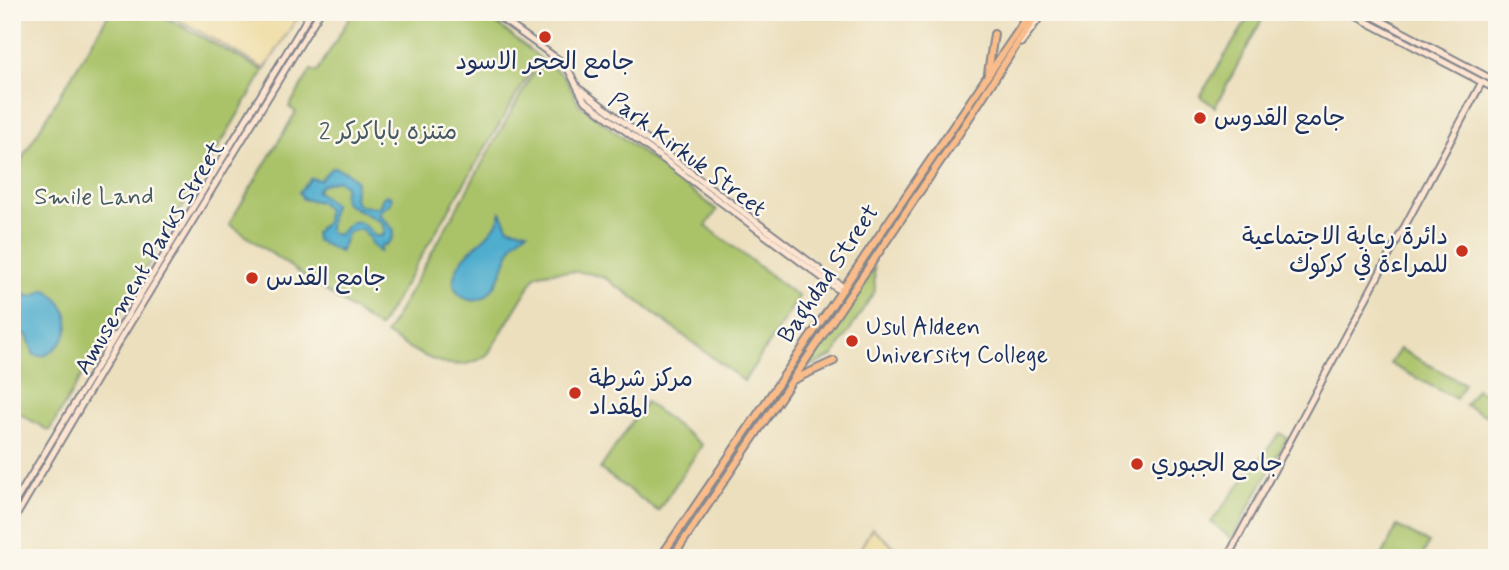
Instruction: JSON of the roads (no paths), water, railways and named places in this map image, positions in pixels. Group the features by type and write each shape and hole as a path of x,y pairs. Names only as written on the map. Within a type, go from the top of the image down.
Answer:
{"main road":[{"path":"311,12 319,14"},
{"name":"Amusement Parks Street","path":"12,507 311,12"},
{"name":"Park Kirkuk Street","path":"492,12 566,65 578,88 841,289"},
{"name":"Baghdad Street","path":"660,558 988,74 1005,57 1029,12"},
{"name":"Baghdad Street","path":"672,558 1005,57 1038,12"},
{"path":"1005,57 1044,12"},
{"path":"1348,12 1497,90"},
{"path":"1366,12 1497,82"},
{"name":"Amusement Parks Street","path":"12,523 109,358 319,14"},
{"path":"988,74 994,34"},
{"path":"1227,558 1482,82"},
{"path":"791,381 834,361"},
{"path":"756,416 764,422"}],"water":[{"path":"334,167 346,172 356,180 354,199 360,206 379,207 383,197 392,197 391,203 378,213 394,230 392,239 382,245 380,252 361,229 348,232 340,252 316,240 315,233 326,222 327,209 320,202 303,199 299,192 311,178 320,180","holes":["337,180 345,186 345,203 381,222 385,231 382,236 375,236 357,222 349,224 339,235 331,233 329,228 333,204 316,191 321,185"]},
{"path":"501,212 509,228 528,231 513,244 492,290 482,299 464,298 454,284 457,268 492,230"},
{"path":"19,289 32,296 45,289 55,296 67,314 68,323 62,341 43,356 34,355 27,335 12,330 12,292"}],"place":[{"name":"جامع الحجر الاسود","path":"545,37"},
{"name":"جامع القدوس","path":"1200,118"},
{"name":"دائرة رعاية الاجتماعية للمراءة في كركوك","path":"1462,251"},
{"name":"جامع القدس","path":"252,278"},
{"name":"Usul Aldeen University College","path":"852,341"},
{"name":"مركز شرطة المقداد","path":"575,393"},
{"name":"جامع الجبوري","path":"1137,464"}],"park label":[{"name":"متنزه باباكركر 2","path":"388,132"},
{"name":"Smile Land","path":"94,197"}]}
